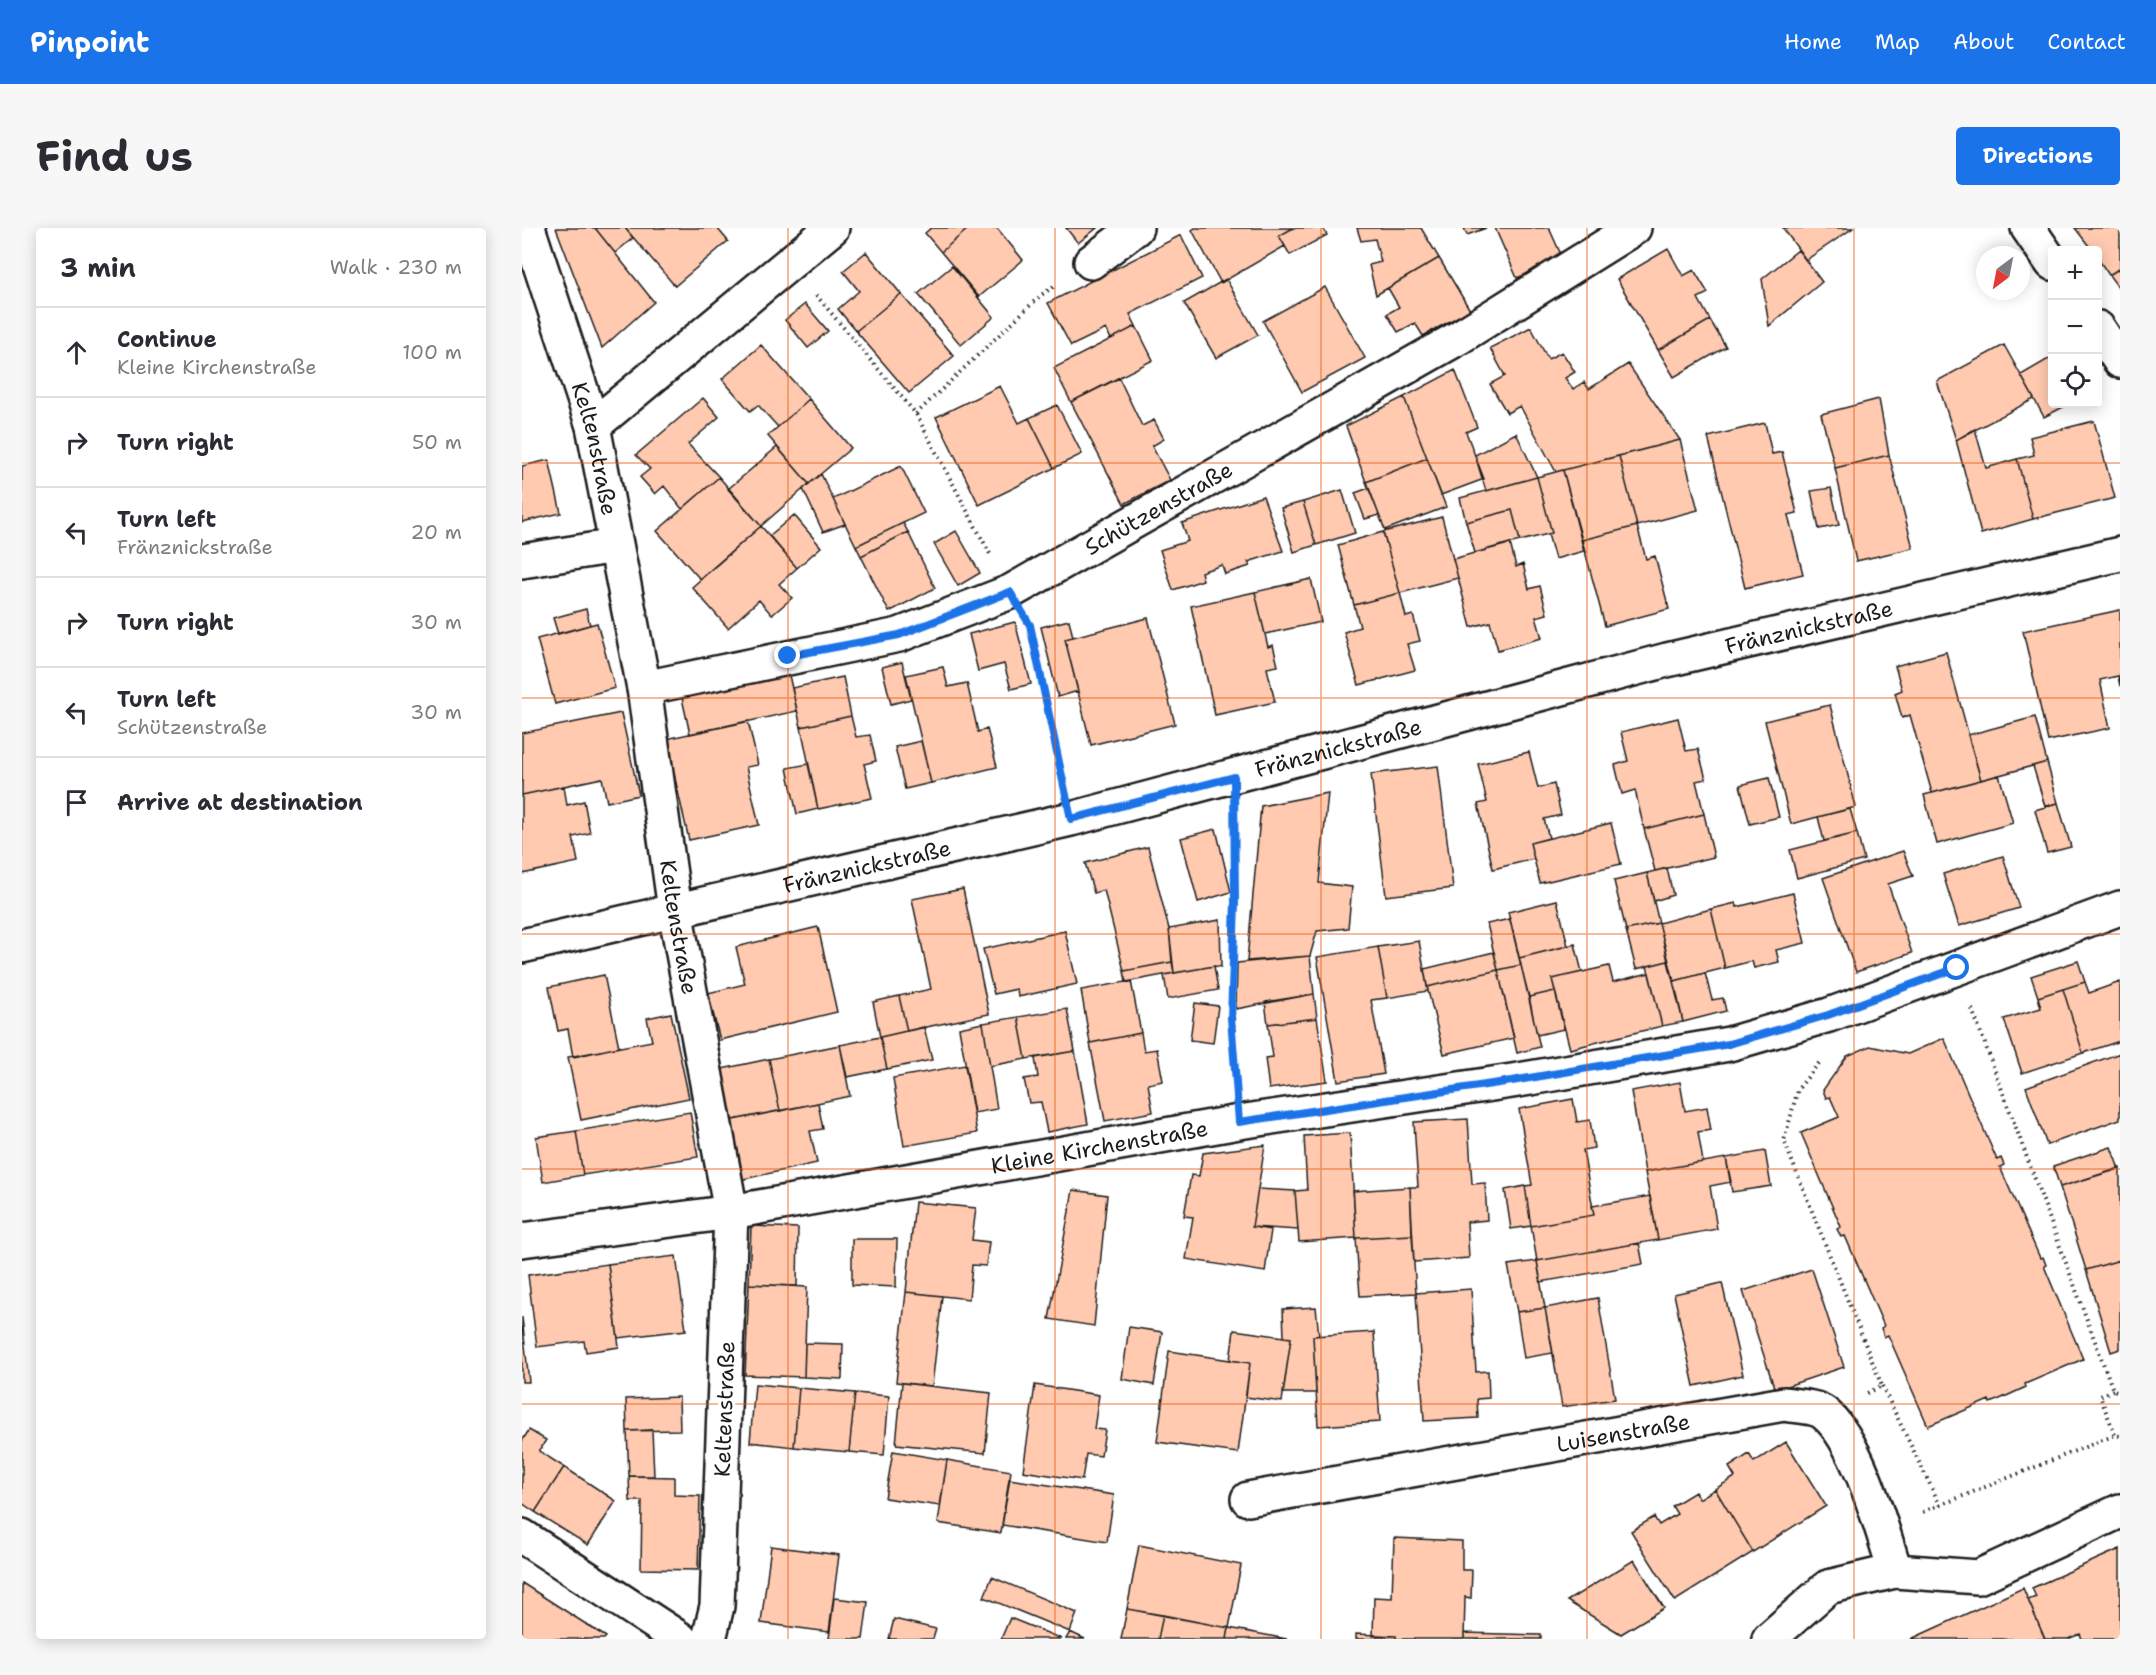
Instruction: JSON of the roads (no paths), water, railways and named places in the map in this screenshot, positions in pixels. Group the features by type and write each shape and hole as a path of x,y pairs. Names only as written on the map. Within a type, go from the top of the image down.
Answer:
{"street":[{"name":"Keltenstraße","path":"528,228 593,426 644,688 675,910 731,1212 717,1606 709,1639"},
{"path":"593,426 832,228"},
{"path":"1091,262 1136,228"},
{"name":"Schützenstraße","path":"644,688 899,635 1010,592 1458,338 1634,228"},
{"path":"2028,228 2048,257"},
{"path":"2102,335 2120,361"},
{"path":"522,561 616,546"},
{"name":"Fränznickstraße","path":"522,946 1071,819 1667,660 2120,554"},
{"name":"Kleine Kirchenstraße","path":"522,1240 731,1212 1239,1122 1512,1081 1729,1044 1828,1015 2120,908"},
{"name":"Luisenstraße","path":"1248,1499 1784,1404 1822,1411 1844,1438 1882,1528 1895,1571"},
{"path":"1769,1639 1828,1587 1895,1571 1978,1577 2120,1511"},
{"path":"522,1536 680,1639"}]}
